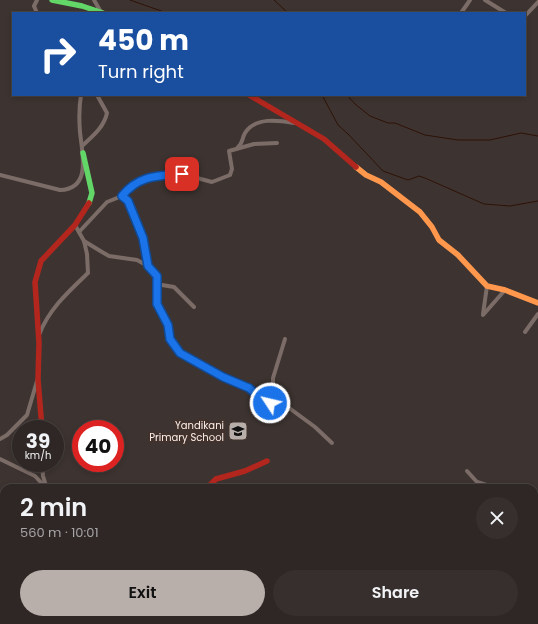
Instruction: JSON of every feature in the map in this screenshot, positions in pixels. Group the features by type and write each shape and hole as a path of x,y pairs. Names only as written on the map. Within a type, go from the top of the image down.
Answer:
{"street":[{"path":"36,0 34,6 36,12"},
{"path":"52,0 76,4 102,12"},
{"path":"94,0 102,12"},
{"path":"463,12 470,0"},
{"path":"485,0 504,12"},
{"path":"526,15 538,2"},
{"path":"41,420 38,379 38,338 35,282 41,262 75,225 88,207 92,193 82,146 79,105 81,96"},
{"path":"82,146 97,133 106,120 107,113 98,96"},
{"path":"251,96 324,139 366,175 381,182 420,212 432,227 439,240 458,255 487,286 505,290 538,303"},
{"path":"236,148 241,144 250,127 259,122 280,121 296,123"},
{"path":"79,232 107,202 122,196 131,185 145,179 182,174 212,182 230,175 232,169 229,151 236,148 266,142 277,143"},
{"path":"0,175 60,190 68,189 80,181 82,176 83,152"},
{"path":"122,196 128,201 143,238 148,266"},
{"path":"38,338 49,313 78,281 88,273 87,254 84,241 75,225"},
{"path":"84,241 109,256 137,260 148,266 157,276 157,304 168,325 170,339 180,353 223,377 249,388 260,398 273,404 281,403"},
{"path":"156,284 174,287 194,307"},
{"path":"487,286 483,315 505,290"},
{"path":"525,332 538,314"},
{"path":"273,404 273,378 285,339"},
{"path":"0,439 8,435 27,415 38,379"},
{"path":"273,392 281,403 310,423 332,443"},
{"path":"0,459 35,476 44,484"},
{"path":"211,484 216,479 245,471 267,461"},
{"path":"467,471 477,482 483,484"},
{"path":"43,472 46,484"}],"waterway":[{"path":"130,0 164,12"},
{"path":"274,0 287,12"},
{"path":"323,96 338,125 383,171 408,180 419,176 484,204 510,206 538,201"},
{"path":"348,96 370,116 388,123 395,123 425,135 458,140 490,140 521,133 538,136"}],"traffic: fast":[{"path":"52,0 82,6 100,12"},
{"path":"83,153 92,193 89,203"}],"traffic: slow":[{"path":"356,167 366,175 381,182 420,212 432,227 439,240 458,255 487,286 505,290 538,303"}],"traffic: jam":[{"path":"251,96 324,139 356,167"},
{"path":"41,420 38,379 39,343 35,282 41,261 75,225 89,203"},
{"path":"156,284 157,303 168,325 170,339 180,353 223,377 249,388 260,398 270,403 281,403"},
{"path":"211,484 216,479 245,471 267,461"}],"place":[{"name":"Yandikani Primary School","path":"238,431"}],"route":[{"path":"182,174 145,179 131,185 122,196 128,201 136,217 146,249 148,266 157,276 157,304 168,325 170,339 180,353 186,357 223,377 242,384 260,398 270,403"}]}
